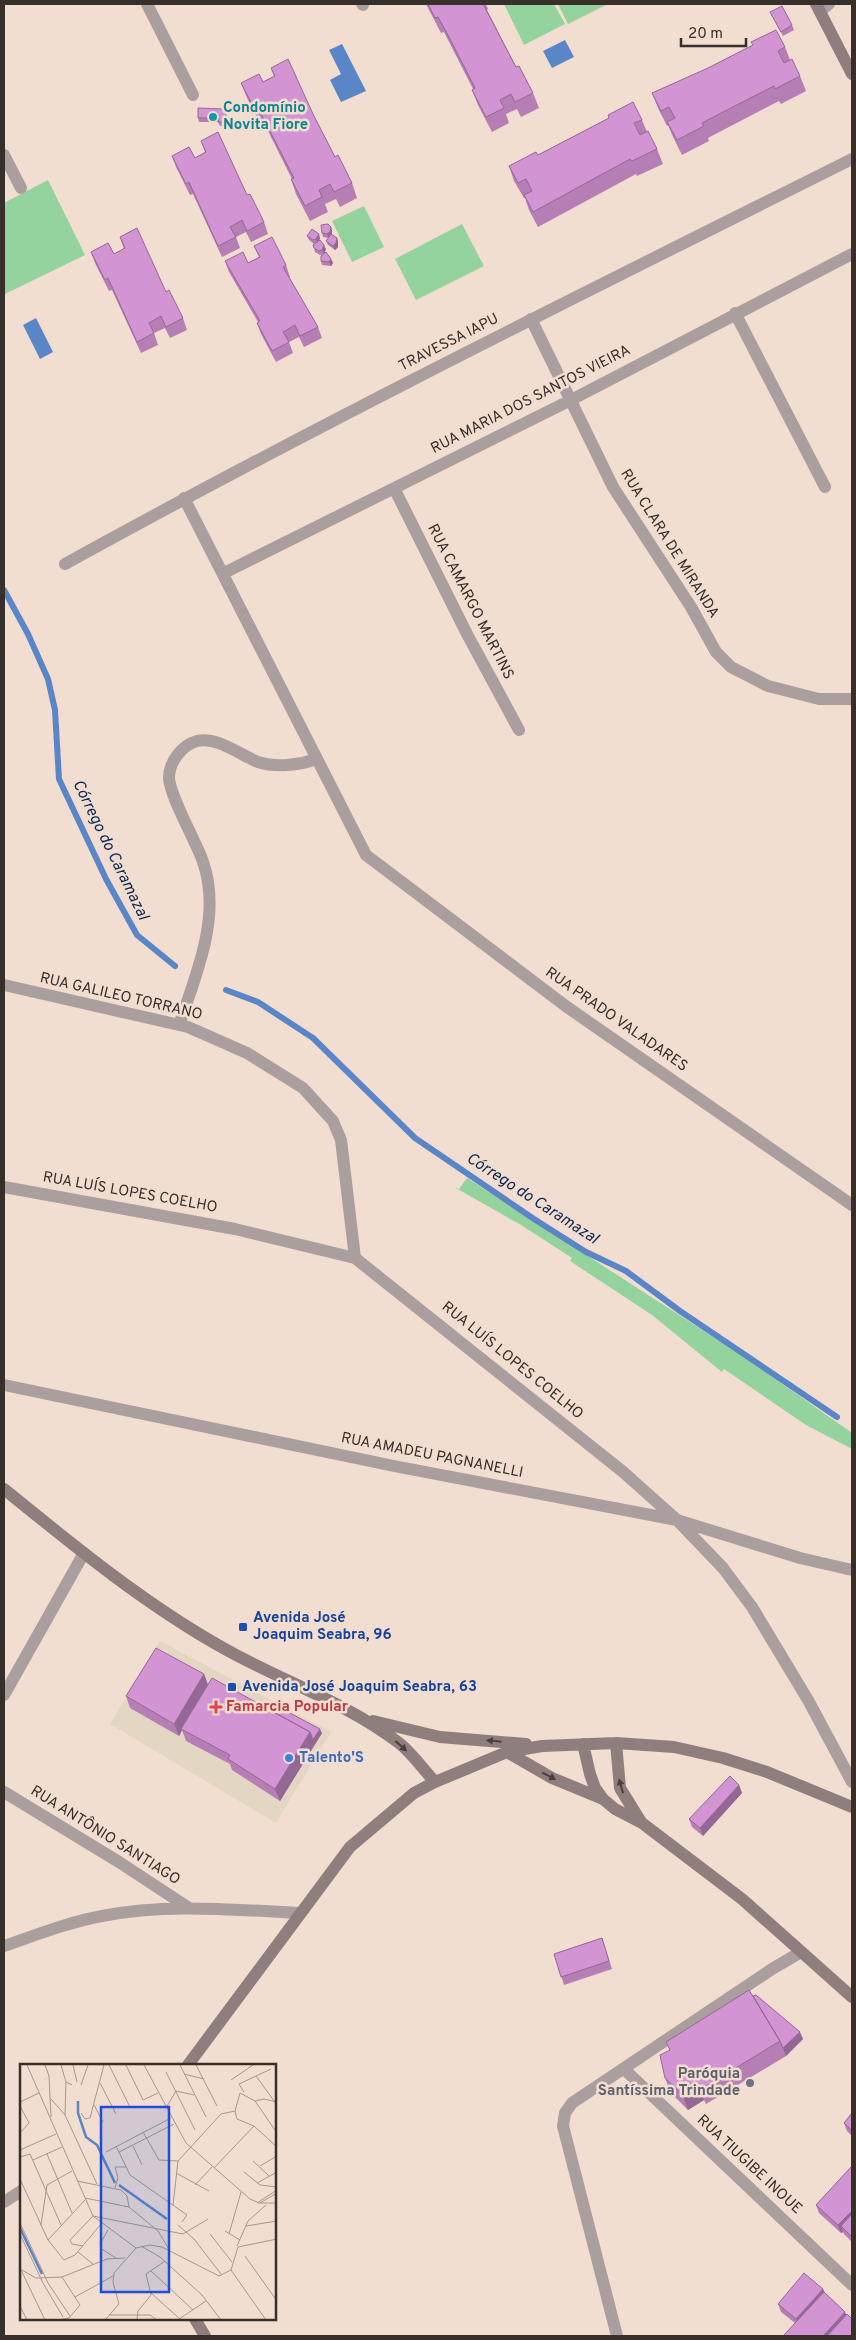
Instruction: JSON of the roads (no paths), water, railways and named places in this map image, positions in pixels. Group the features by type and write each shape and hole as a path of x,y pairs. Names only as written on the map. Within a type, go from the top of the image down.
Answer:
{"main road":[{"path":"822,6 852,74"},
{"path":"4,1489 84,1554 166,1612 225,1649 361,1718 400,1743 435,1782"},
{"path":"361,1718 410,1732 440,1737 542,1746"},
{"path":"616,1743 620,1788 642,1823"},
{"path":"189,2064 350,1847 414,1793 435,1782 507,1752 542,1746 616,1743 674,1747 723,1758 767,1772 852,1807"},
{"path":"583,1744 592,1781 604,1799 615,1809 642,1823 742,1899 852,1997"},
{"path":"507,1752 552,1778 604,1799"},
{"path":"195,2320 205,2336"}],"street":[{"path":"147,4 194,95"},
{"path":"4,155 21,188"},
{"name":"TRAVESSA IAPU","path":"65,564 184,498 531,319 852,159"},
{"name":"RUA MARIA DOS SANTOS VIEIRA","path":"224,573 571,400 735,313 852,254"},
{"path":"735,313 825,487"},
{"name":"RUA CLARA DE MIRANDA","path":"531,319 613,487 691,607 716,652 731,667 768,686 818,699 852,699"},
{"name":"RUA CAMARGO MARTINS","path":"394,488 467,634 518,730"},
{"path":"179,1025 201,958 208,924 209,901 208,878 203,862 170,785 171,765 184,748 197,741 220,744 259,762 289,765 317,758 184,498"},
{"name":"RUA PRADO VALADARES","path":"317,758 366,854 568,1007 852,1205"},
{"name":"RUA GALILEO TORRANO","path":"4,985 179,1025 213,1037 279,1072 303,1088 333,1121 342,1140 355,1258"},
{"name":"RUA LUÍS LOPES COELHO","path":"4,1187 235,1230 355,1258 622,1471 677,1520 723,1568 752,1606 808,1700 852,1782"},
{"name":"RUA AMADEU PAGNANELLI","path":"4,1385 394,1466 677,1520 800,1558 852,1570"},
{"path":"4,1695 84,1554"},
{"name":"RUA ANTÔNIO SANTIAGO","path":"4,1792 119,1862 188,1908"},
{"path":"4,1946 103,1916 188,1908 300,1913"},
{"path":"617,2336 564,2126 565,2113 572,2103 772,1969 801,1952"},
{"name":"RUA TIUGIBE INOUE","path":"624,2069 852,2285"},
{"path":"4,2202 20,2192"}],"water":[{"path":"565,40 574,57 552,68 543,51"},
{"path":"342,44 366,91 341,102 330,80 341,74 329,50"},
{"path":"36,318 53,352 40,359 23,325"}],"waterway":[{"name":"Córrego do Caramazal","path":"4,590 28,634 48,679 55,710 59,779 106,879 137,935 175,966"},
{"name":"Córrego do Caramazal","path":"226,990 258,1002 313,1038 415,1138 586,1252 626,1271 680,1311 837,1417"}],"place":[{"name":"Condomínio Novita Fiore","path":"213,117"},
{"name":"Avenida José Joaquim Seabra, 96","path":"243,1627"},
{"name":"Avenida José Joaquim Seabra, 63","path":"232,1687"},
{"name":"Famarcia Popular","path":"216,1707"},
{"name":"Talento'S","path":"289,1758"},
{"name":"Paróquia Santíssima Trindade","path":"750,2083"}]}
